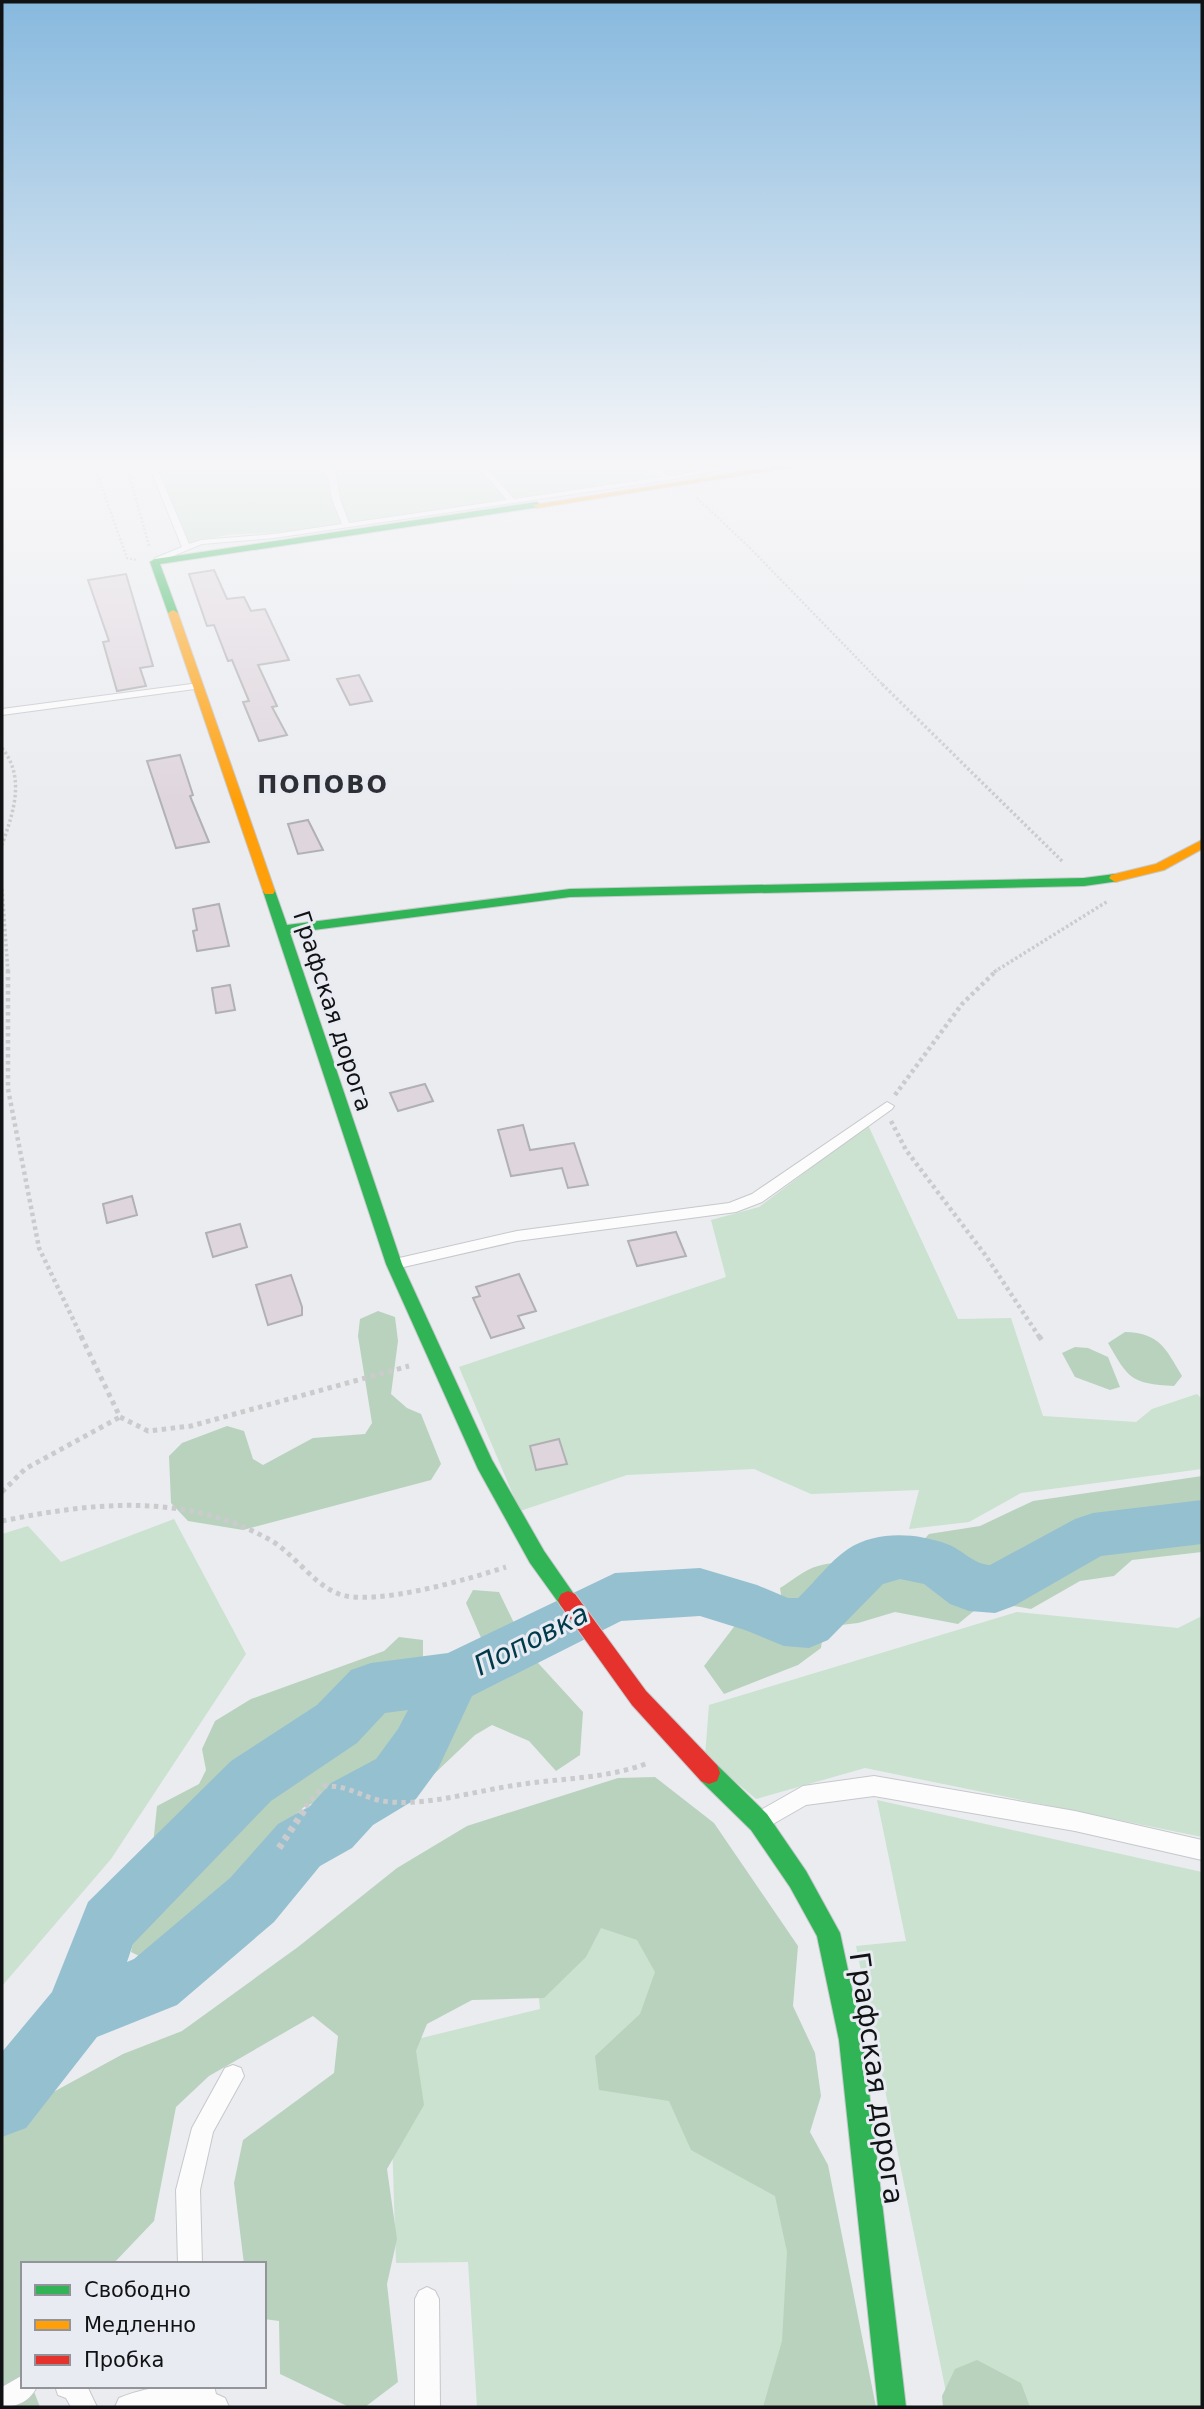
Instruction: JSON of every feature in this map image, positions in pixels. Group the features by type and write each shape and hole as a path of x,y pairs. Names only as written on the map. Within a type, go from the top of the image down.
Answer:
{"street":[{"name":"Графская дорога","path":"159,575 394,1265 485,1464 537,1557 639,1698 685,1750 759,1822 798,1878 828,1933 851,2040 892,2407"},
{"path":"282,930 570,893 1084,882 1147,873 1170,865 1202,844"}],"lane":[{"path":"2,712 199,686"},
{"path":"394,1265 517,1236 731,1208 757,1198 887,1107"},
{"path":"759,1822 803,1796 874,1786 1074,1821 1202,1850"},
{"path":"190,2262 188,2190 203,2128 233,2076"},
{"path":"427,2300 428,2407"},
{"path":"2,2401 22,2388"},
{"path":"72,2388 85,2407"},
{"path":"128,2407 148,2399 207,2398"}],"path":[{"path":"776,575 872,675 1084,882"},
{"path":"2,748 12,758 17,785 10,823 2,845"},
{"path":"2,889 10,999 8,1089 38,1248 120,1417 148,1431 191,1426 437,1358"},
{"path":"1043,1342 986,1256 905,1150 890,1120 887,1107 962,1004 992,972 1109,900"},
{"path":"2,1492 25,1469 120,1417"},
{"path":"2,1521 54,1510 145,1503 221,1516 275,1543 339,1594 375,1597 477,1577 537,1557"},
{"path":"279,1848 311,1798 324,1786 343,1784 357,1793 386,1802 419,1803 515,1785 627,1771 685,1750"}],"green space":[{"path":"868,1125 958,1319 1011,1318 1043,1416 1136,1422 1152,1409 1197,1394 1202,1399 1202,1469 1021,1493 969,1522 909,1529 919,1490 811,1494 754,1469 627,1475 520,1511 459,1367 726,1277 711,1220 759,1207"},
{"path":"378,1311 395,1317 398,1341 391,1394 407,1408 421,1414 441,1464 431,1480 243,1530 188,1521 171,1503 169,1456 182,1443 227,1426 244,1431 253,1459 263,1465 313,1438 365,1434 372,1423 358,1336 360,1319"},
{"path":"1125,1332 1146,1336 1161,1344 1182,1376 1174,1386 1139,1381 1126,1371 1108,1343"},
{"path":"1075,1347 1088,1348 1108,1357 1120,1387 1110,1390 1075,1377 1062,1353"},
{"path":"1202,1476 1202,1552 1132,1560 1114,1576 1080,1581 1031,1609 986,1601 958,1624 895,1612 858,1623 824,1627 821,1648 798,1665 724,1694 704,1666 740,1619 771,1618 783,1608 780,1588 813,1568 844,1563 909,1568 921,1565 917,1547 929,1534 980,1526 1033,1501"},
{"path":"174,1519 246,1654 111,1859 2,1986 2,1534 28,1526 61,1562"},
{"path":"473,1590 499,1592 528,1652 583,1712 580,1755 556,1771 529,1741 492,1725 475,1735 432,1776 388,1802 350,1788 304,1807 271,1837 265,1881 159,1966 131,1952 151,1864 157,1806 199,1784 206,1770 202,1749 215,1721 251,1699 384,1651 399,1637 423,1640 423,1665 432,1683 447,1680 457,1657 482,1640 466,1603"},
{"path":"1017,1612 1178,1628 1202,1616 1202,1837 865,1768 756,1799 705,1756 709,1705"},
{"path":"655,1777 714,1823 798,1946 793,2006 815,2053 821,2096 810,2132 828,2165 876,2407 763,2407 782,2341 787,2252 775,2196 691,2150 669,2101 599,2090 595,2056 640,2014 655,1972 637,1940 601,1928 586,1957 544,1998 472,2000 427,2024 416,2051 424,2105 387,2169 397,2239 387,2284 398,2382 365,2407 349,2407 280,2374 279,2321 266,2319 266,2262 244,2262 234,2183 243,2140 334,2073 338,2036 313,2016 209,2076 176,2107 154,2221 115,2262 21,2262 21,2388 33,2389 40,2407 2,2407 2,2120 123,2054 182,2031 298,1947 397,1868 467,1826 618,1778"},
{"path":"877,1800 1202,1872 1202,2407 949,2407 856,1946 906,1941"},
{"path":"728,1895 845,2407 477,2407 468,2262 396,2263 389,2046 540,2009 533,1940"},
{"path":"977,2360 1021,2383 1030,2407 943,2407 942,2396 955,2369"}],"building":[{"path":"126,575 153,666 140,668 146,686 117,691 103,642 109,641 88,580"},
{"path":"189,575 216,575 227,599 244,597 251,611 265,609 289,660 258,665 277,706 272,707 287,735 259,741 243,702 249,701 232,660 228,661 214,625 207,626"},
{"path":"359,675 372,701 350,705 337,679"},
{"path":"180,755 193,795 190,796 209,842 176,848 147,761"},
{"path":"308,820 323,850 298,854 288,824"},
{"path":"219,904 229,946 197,951 193,909"},
{"path":"230,985 235,1010 216,1013 212,988"},
{"path":"425,1084 433,1101 398,1111 390,1093"},
{"path":"523,1125 530,1150 574,1143 588,1185 568,1188 562,1168 511,1176 498,1130"},
{"path":"132,1196 137,1215 107,1223 103,1204"},
{"path":"240,1224 247,1247 213,1257 206,1233"},
{"path":"676,1232 686,1256 637,1266 628,1241"},
{"path":"519,1274 536,1311 518,1316 524,1328 491,1338 473,1298 480,1296 476,1287"},
{"path":"291,1275 302,1307 302,1315 268,1325 256,1285"},
{"path":"559,1439 567,1464 536,1470 530,1446"}],"waterway":[{"name":"Поповка","path":"453,1678 615,1597 700,1592 757,1609 784,1622 809,1623 867,1565 900,1556 937,1563 969,1587 995,1589 1093,1535 1202,1522"},
{"name":"Поповка","path":"75,2014 110,1924 251,1781 337,1724 371,1689 453,1678"},
{"path":"75,2014 155,1983 252,1900 299,1845 331,1827 352,1804 396,1779 418,1749 453,1678"},
{"name":"Поповка","path":"2,2104 75,2014"}],"traffic: fast":[{"path":"160,575 173,613"},
{"path":"282,930 570,893 1084,882 1115,878"},
{"path":"269,891 394,1264 485,1464 537,1557 568,1600"},
{"path":"709,1773 759,1822 798,1879 828,1933 851,2040 892,2407"}],"traffic: slow":[{"path":"173,613 269,891"},
{"path":"1115,878 1160,867 1202,844"}],"traffic: jam":[{"path":"568,1600 639,1698 709,1773"}],"district":[{"name":"ПОПОВО","path":"323,785"}]}
